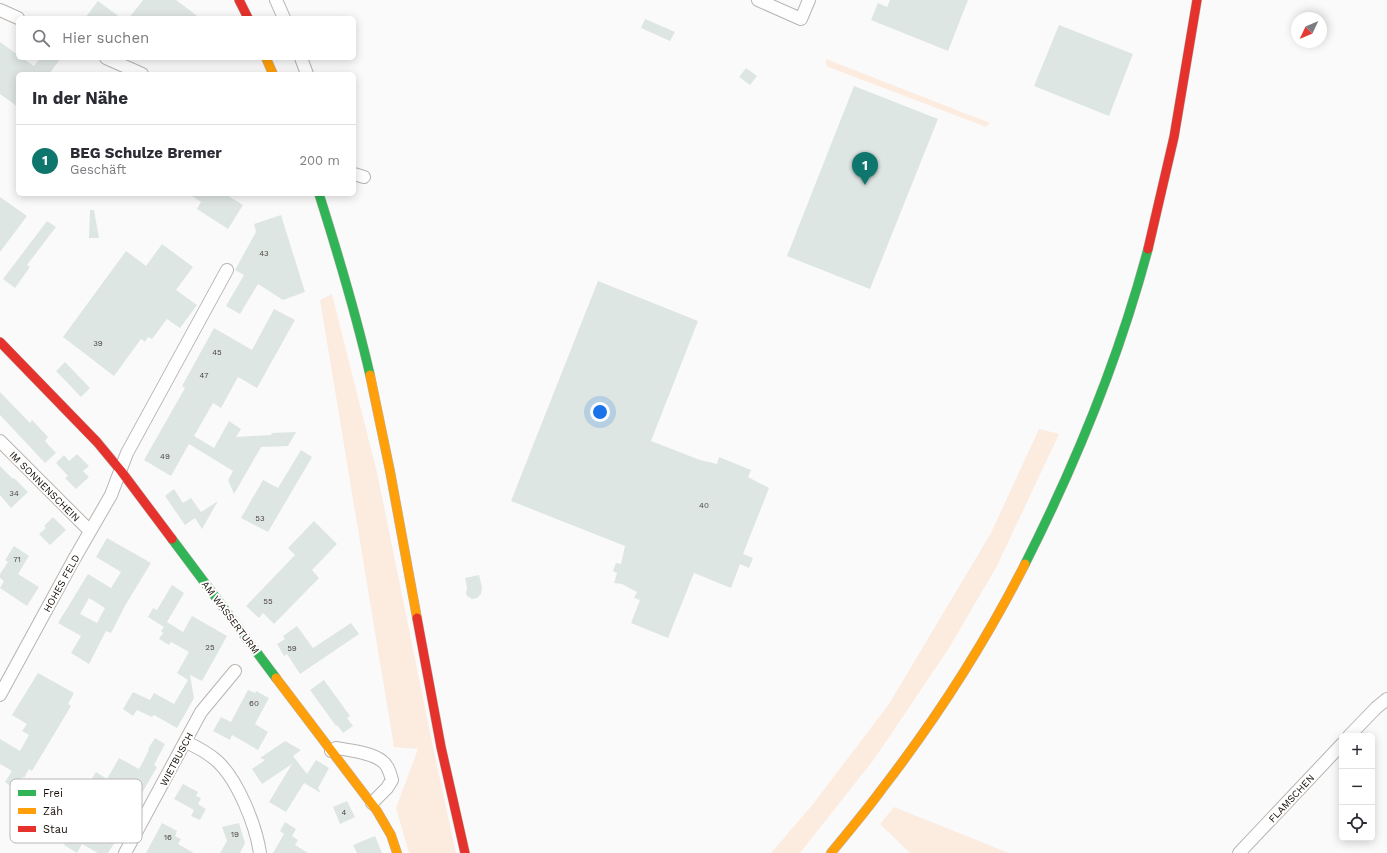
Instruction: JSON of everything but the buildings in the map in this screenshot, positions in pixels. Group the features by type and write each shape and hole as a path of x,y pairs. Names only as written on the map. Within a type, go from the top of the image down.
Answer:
{"main road":[{"path":"239,0 247,16"},
{"path":"831,853 896,771 980,644 1021,571 1069,471 1112,362 1139,281 1156,220 1176,132 1189,60 1197,0"},
{"path":"267,60 272,72"},
{"path":"320,196 344,276 377,405 441,746 465,853"},
{"name":"AM WASSERTURM","path":"0,342 97,442 121,471 340,764 372,803 391,834 397,853"}],"street":[{"path":"276,0 283,16"},
{"path":"758,0 801,19 810,0"},
{"path":"0,10 16,17"},
{"path":"110,60 138,72"},
{"path":"302,60 306,72"},
{"path":"121,471 127,453 228,270"},
{"name":"IM SONNENSCHEIN","path":"0,441 90,531"},
{"name":"HOHES FELD","path":"0,695 26,645 111,494 121,471"},
{"name":"WIETBUSCH","path":"142,822 201,712 235,671"},
{"path":"1352,733 1387,699"},
{"path":"186,742 201,749 218,762 229,774 238,789 251,820 260,853"},
{"name":"FLAMSCHEN","path":"1239,853 1339,747"},
{"path":"331,751 336,748 367,754 381,760 389,769 392,780 387,788 372,803"},
{"name":"WIETBUSCH","path":"125,853 130,843"}],"shaded area":[{"path":"826,59 990,123 986,127 826,66"},
{"path":"332,294 378,477 456,853 409,853 396,808 418,749 394,747 320,300"},
{"path":"1039,429 1059,434 997,566 949,648 875,758 800,853 771,853 813,804 889,704 991,533"},
{"path":"894,807 1009,853 910,853 880,824"}],"traffic: fast":[{"path":"320,196 359,329 370,375"},
{"path":"1025,564 1062,488 1095,410 1124,330 1148,249"},
{"path":"172,539 276,678"}],"traffic: slow":[{"path":"267,60 272,72"},
{"path":"370,375 390,471 417,618"},
{"path":"831,853 876,797 922,735 959,680 993,623 1025,564"},
{"path":"276,678 377,811 391,835 397,853"}],"traffic: jam":[{"path":"239,0 247,16"},
{"path":"1148,249 1174,137 1197,0"},
{"path":"0,342 97,442 121,471 172,539"},
{"path":"417,618 441,747 465,853"}],"place":[{"name":"BEG Schulze Bremer","path":"865,185"}]}
